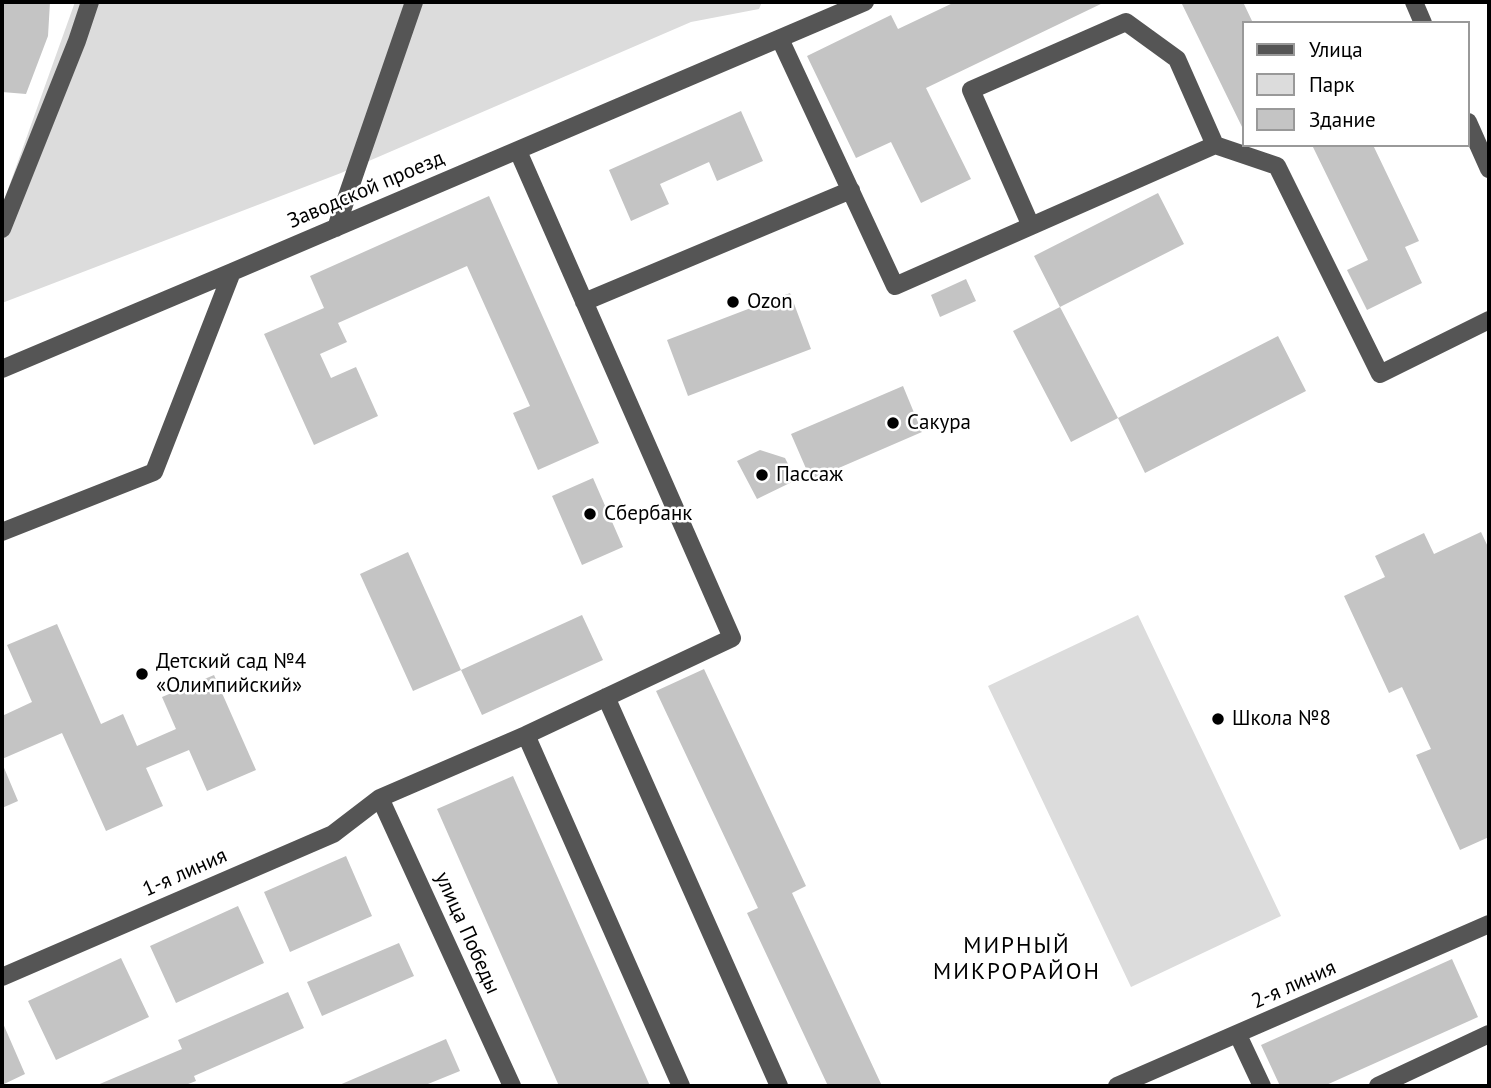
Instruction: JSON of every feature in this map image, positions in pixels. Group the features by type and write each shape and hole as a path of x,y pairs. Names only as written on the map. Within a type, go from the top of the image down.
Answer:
{"street":[{"path":"2,229 90,2"},
{"path":"336,228 414,2"},
{"name":"Заводской проезд","path":"2,369 865,2"},
{"path":"1414,2 1422,21"},
{"path":"1031,226 971,90 1126,22 1177,59 1214,145"},
{"path":"779,39 895,286 1214,145 1278,166 1380,374 1489,320"},
{"path":"1470,126 1489,169"},
{"path":"518,151 584,302 851,190"},
{"path":"2,532 154,472 232,272"},
{"name":"1-я линия","path":"2,977 333,834 380,798 526,735 732,638 584,302"},
{"path":"606,697 779,1086"},
{"path":"526,735 681,1086"},
{"name":"улица Победы","path":"380,798 512,1086"},
{"name":"2-я линия","path":"1117,1086 1489,924"},
{"path":"1378,1086 1489,1034"},
{"path":"1238,1035 1262,1086"}],"green space":[{"path":"75,2 762,2 759,9 691,22 341,173 2,303 2,206"},
{"path":"1138,615 1281,916 1131,987 988,686"}],"building":[{"path":"2,2 50,2 48,36 26,94 2,92"},
{"path":"955,2 1105,2 926,88 971,179 921,203 891,142 856,158 807,56 891,15 898,29"},
{"path":"1181,2 1243,2 1252,21 1242,21 1242,127"},
{"path":"741,111 763,161 717,181 709,162 660,184 669,204 631,221 609,170"},
{"path":"1313,147 1374,147 1419,241 1405,247 1422,283 1367,310 1347,270 1368,260"},
{"path":"1158,193 1184,244 1060,307 1034,256"},
{"path":"489,196 599,443 538,470 513,413 530,406 467,266 338,323 347,342 320,354 331,378 356,367 378,416 314,445 264,334 324,308 310,276"},
{"path":"966,279 976,301 940,317 931,295"},
{"path":"790,293 811,349 688,396 667,340"},
{"path":"1060,307 1118,418 1071,442 1013,331"},
{"path":"1278,336 1306,391 1145,473 1118,418"},
{"path":"903,386 922,432 811,480 791,434"},
{"path":"760,450 785,458 796,480 757,499 737,461"},
{"path":"593,478 623,547 582,565 552,496"},
{"path":"1481,532 1489,549 1489,837 1460,850 1416,755 1431,749 1402,687 1389,693 1344,596 1385,577 1375,556 1424,533 1434,554"},
{"path":"408,552 461,670 413,691 360,574"},
{"path":"582,615 603,660 482,715 461,670"},
{"name":"Детский сад №4 «Олимпийский»","path":"57,624 101,724 123,714 137,746 176,729 162,697 214,675 256,770 207,791 189,750 146,768 163,806 106,831 62,733 2,759 2,716 32,702 7,645"},
{"path":"704,669 806,886 792,893 882,1086 828,1086 747,913 758,908 656,691"},
{"path":"2,763 18,801 2,808"},
{"path":"513,776 650,1086 559,1086 437,809"},
{"path":"346,856 372,916 290,952 264,892"},
{"path":"238,906 264,963 176,1003 150,946"},
{"path":"399,943 414,976 322,1016 307,982"},
{"path":"121,958 149,1017 56,1060 28,1001"},
{"path":"1452,959 1478,1017 1324,1086 1280,1086 1261,1045"},
{"path":"288,992 304,1028 194,1076 196,1081 183,1086 95,1086 182,1049 178,1040"},
{"path":"2,1021 25,1074 2,1085"},
{"path":"446,1039 460,1071 423,1086 337,1086"}],"place":[{"name":"Ozon","path":"733,302"},
{"name":"Сакура","path":"893,423"},
{"name":"Пассаж","path":"762,475"},
{"name":"Сбербанк","path":"590,514"},
{"name":"Детский сад №4 «Олимпийский»","path":"142,674"},
{"name":"Школа №8","path":"1218,719"}],"district":[{"name":"МИРНЫЙ МИКРОРАЙОН","path":"1017,959"}]}
